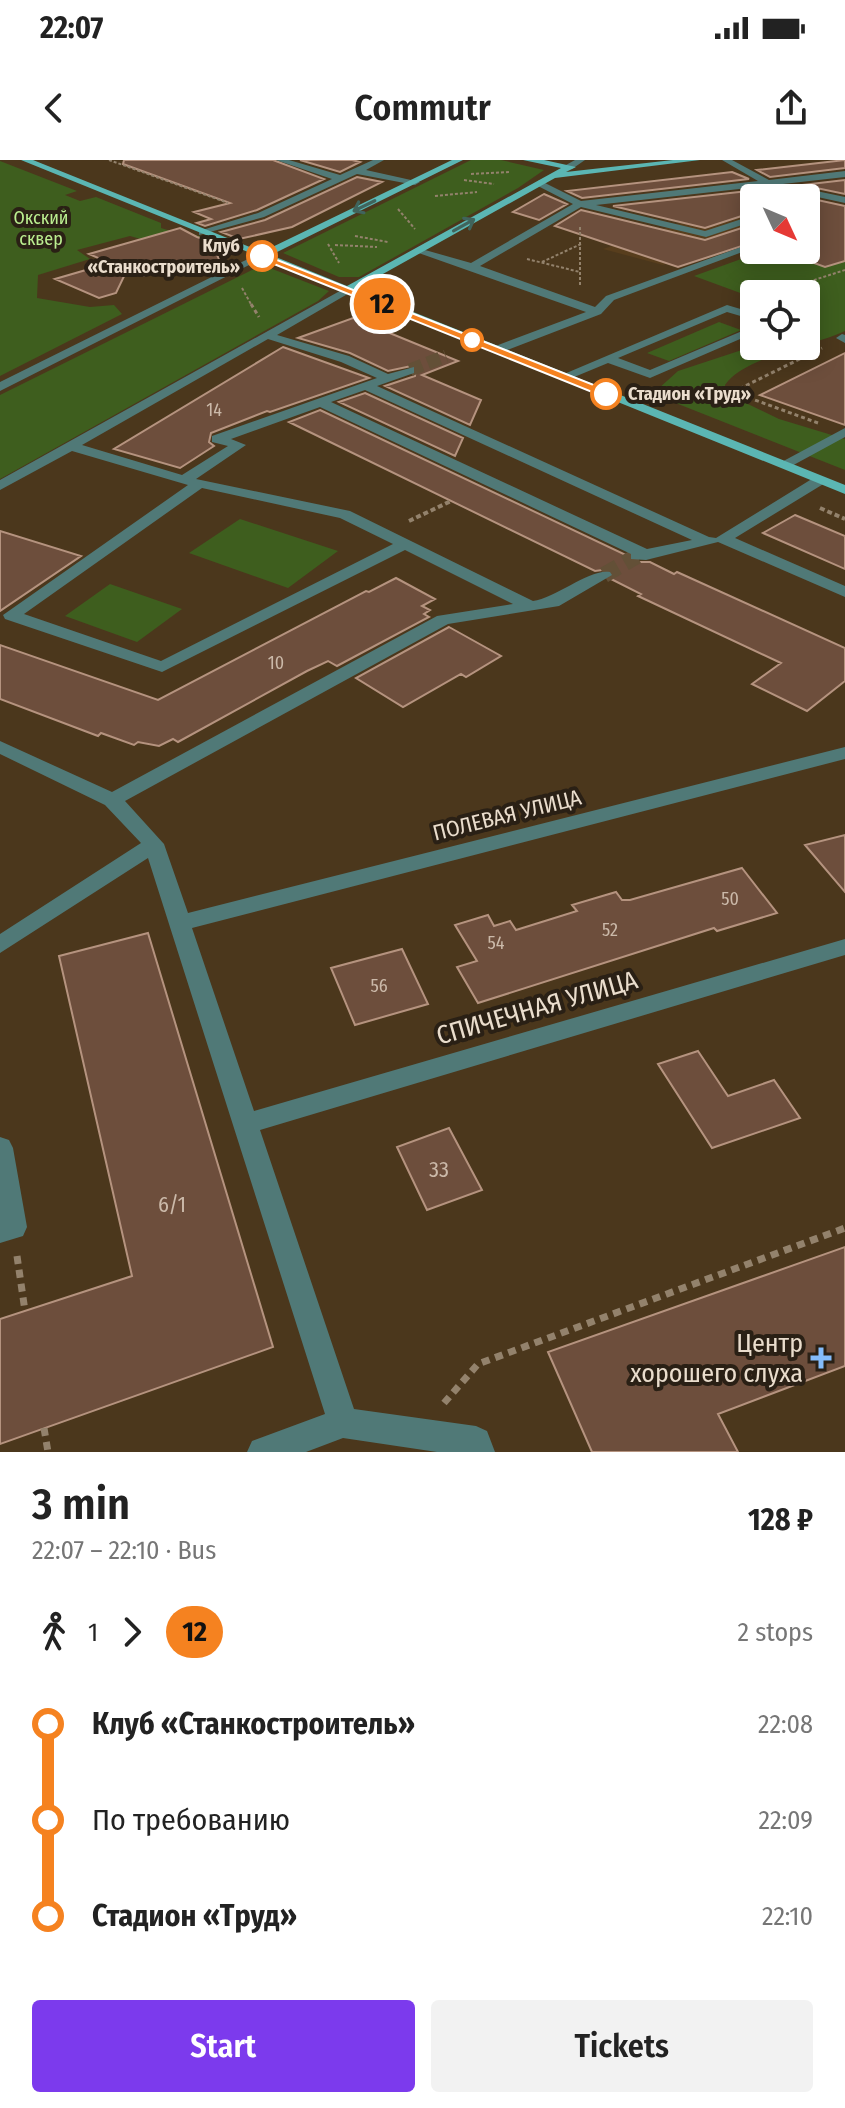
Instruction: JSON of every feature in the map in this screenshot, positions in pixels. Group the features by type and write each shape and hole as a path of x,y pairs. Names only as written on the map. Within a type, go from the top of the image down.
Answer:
{"main road":[{"path":"25,160 262,256 353,287 497,350 845,490"},
{"path":"262,256 459,160"},
{"path":"527,160 569,167 616,168"},
{"path":"549,178 696,160"},
{"path":"353,287 569,167"}],"street":[{"path":"280,160 340,178"},
{"path":"203,233 261,215 380,160"},
{"path":"569,167 581,160"},
{"path":"726,160 768,183 845,200"},
{"path":"357,171 415,182"},
{"path":"472,267 580,204 845,174"},
{"path":"549,178 580,204 706,234 740,222"},
{"path":"720,228 740,231"},
{"path":"424,248 597,312"},
{"path":"497,350 597,312 610,298 740,251"},
{"path":"0,387 262,256"},
{"path":"0,486 353,287"},
{"path":"563,377 727,308 740,312"},
{"path":"607,358 650,374 740,335"},
{"path":"269,336 345,359 388,378"},
{"path":"404,544 162,667 11,615 239,445 217,439 410,370"},
{"path":"366,386 715,540 845,592"},
{"path":"320,402 641,556 715,540 820,480"},
{"path":"783,465 845,432"},
{"path":"71,446 191,482 345,514 530,606"},
{"path":"112,800 443,620 553,603 604,575"},
{"path":"0,747 112,800 154,844 343,1423"},
{"name":"ПОЛЕВАЯ УЛИЦА","path":"180,923 845,753"},
{"path":"0,945 154,844"},
{"name":"СПИЧЕЧНАЯ УЛИЦА","path":"245,1124 845,947"},
{"path":"0,1148 6,1229"},
{"path":"263,1452 343,1423 476,1442 479,1452"}],"path":[{"path":"109,160 261,215"},
{"path":"505,186 453,176 544,170 549,178"},
{"path":"433,196 490,191"},
{"path":"390,200 424,248"},
{"path":"580,204 580,306"},
{"path":"319,229 424,248"},
{"path":"319,229 353,287"},
{"path":"291,242 424,248"},
{"path":"541,262 581,244"},
{"path":"498,252 580,272"},
{"path":"814,280 845,270"},
{"path":"227,274 236,278 259,317"},
{"path":"844,339 733,392 845,432"},
{"path":"383,533 451,501"},
{"path":"416,1435 478,1364 845,1228"},
{"path":"6,1229 25,1311"},
{"path":"44,1428 48,1452"}],"shaded area":[{"path":"740,203 740,240 663,265 603,249"}],"green space":[{"path":"471,160 501,160 544,170 518,188 359,277 339,277 283,253"},
{"name":"Окский сквер","path":"0,161 77,191 65,195 80,201 96,197 161,223 161,228 212,240 204,246 151,242 130,236 77,250 90,259 38,275 37,298 90,307 114,305 122,314 0,376"},
{"path":"845,221 845,331 820,340 820,280 740,280 740,293 694,276 740,259 740,264 820,264 820,240"},
{"path":"262,265 329,291 318,301 0,479 0,395"},
{"path":"719,322 740,330 669,361 647,353"},
{"path":"740,351 740,360 763,360 734,375 725,385 727,394 779,419 845,439 845,470 658,396 658,389 678,371"},
{"path":"240,519 338,551 288,588 189,553"},
{"path":"110,584 182,609 137,642 65,616"}],"building":[{"path":"124,160 273,160 324,179 257,210 205,226 197,223 211,219 194,212 230,203 123,164"},
{"path":"300,160 352,160 360,162 340,172"},
{"path":"845,160 845,168 770,177 757,170"},
{"path":"732,172 749,179 582,198 567,191"},
{"path":"357,177 382,182 292,227 239,239 221,232 265,220"},
{"path":"845,180 845,194 820,189 820,184 811,184"},
{"path":"740,192 740,217 705,228 613,206"},
{"path":"544,194 567,204 539,220 513,212"},
{"path":"820,201 845,206 845,261 825,267 817,264 820,264"},
{"path":"581,210 705,240 740,229 740,247 678,267 555,226"},
{"path":"180,228 222,245 213,247 221,263 196,275 175,266 143,276 127,270 116,293 99,298 55,279 110,263 89,254"},
{"path":"353,318 458,361 422,375 481,400 470,425 385,386 415,376 416,365 388,371 350,353 298,338"},
{"path":"283,347 369,378 211,433 209,442 214,446 180,468 114,449"},
{"path":"845,353 845,425 760,395"},
{"path":"365,393 463,438 455,456 339,402"},
{"path":"320,410 628,556 631,562 650,562 674,574 677,572 845,648 845,681 807,711 752,684 781,663 638,596 641,594 611,579 615,576 610,569 595,571 289,422"},
{"path":"795,515 845,536 845,569 763,533"},
{"path":"0,531 81,556 0,611"},
{"path":"396,578 435,599 422,606 430,610 424,614 429,617 337,666 328,661 307,671 178,742 173,739 159,746 138,742 134,745 101,733 98,736 0,699 0,645 158,700"},
{"path":"449,627 501,656 466,677 461,674 403,707 356,678"},
{"path":"845,835 845,892 805,845"},
{"path":"742,868 777,913 717,931 714,928 478,1003 457,967 477,961 455,925 488,915 494,926 510,921 516,930 577,911 572,905 616,892 622,900 630,900"},
{"path":"148,933 273,1347 0,1444 0,1319 132,1276 59,956"},
{"path":"402,949 428,1004 355,1025 331,968"},
{"path":"698,1051 728,1096 774,1080 800,1118 712,1148 658,1064"},
{"path":"449,1128 482,1190 427,1210 397,1147"},
{"path":"845,1247 845,1366 718,1414 738,1452 592,1452 548,1352"}],"tunnel":[{"path":"410,370 446,356"},
{"path":"604,575 637,556"}],"bus line":[{"name":"12","path":"262,256 606,394"}],"place":[{"name":"Клуб «Станкостроитель»","path":"262,256"},
{"name":"Стадион «Труд»","path":"606,394"},
{"name":"Центр хорошего слуха","path":"821,1358"}]}
